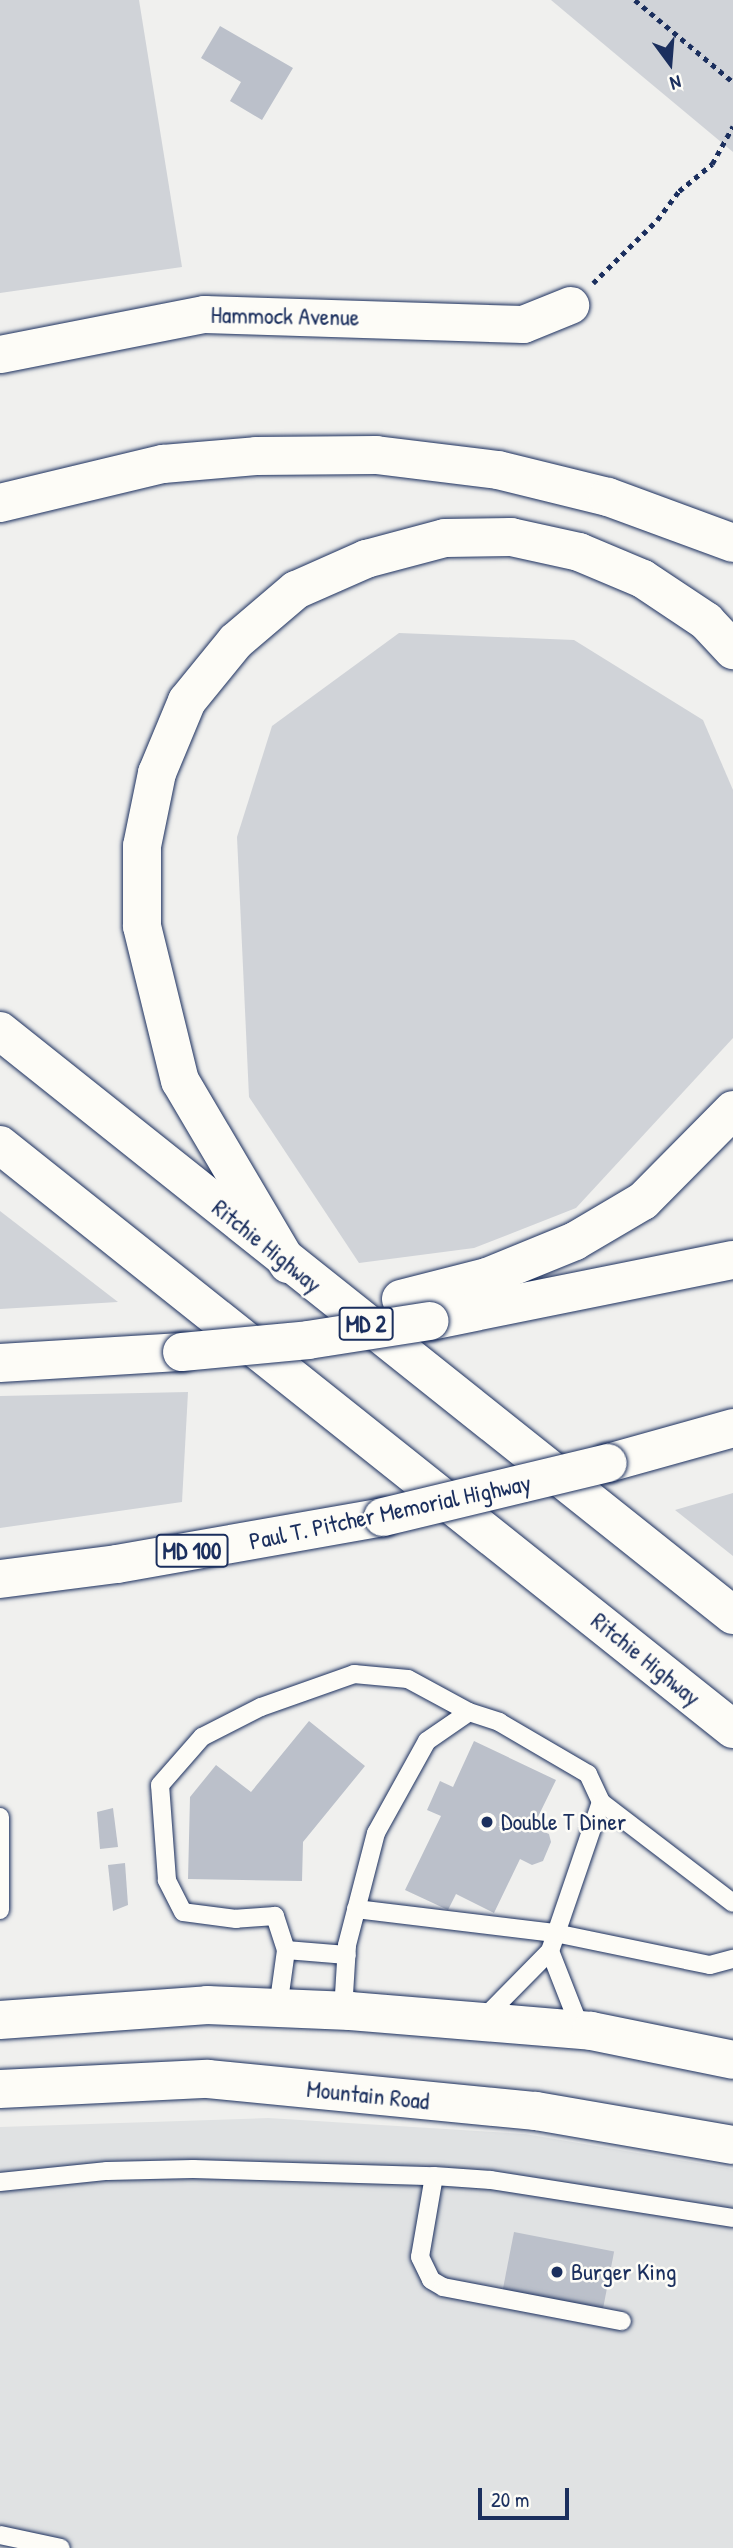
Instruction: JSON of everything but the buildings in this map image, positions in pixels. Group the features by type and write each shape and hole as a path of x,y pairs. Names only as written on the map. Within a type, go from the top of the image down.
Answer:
{"main road":[{"path":"0,503 163,464 256,456 376,455 498,470 608,497 733,543"},
{"path":"288,1264 180,1080 142,926 142,846 157,772 187,701 236,641 296,590 366,559 445,538 511,537 579,552 643,579 706,621 733,650"},
{"name":"Ritchie Highway","path":"0,1031 288,1264 628,1528 733,1615"},
{"path":"416,1310 575,1241 643,1201 733,1110"},
{"name":"Ritchie Highway","path":"0,1145 733,1729"},
{"path":"0,1363 182,1352 308,1340 416,1310 733,1260"},
{"name":"Paul T. Pitcher Memorial Highway","path":"0,1579 117,1564 383,1517 608,1463 733,1428"},
{"path":"0,1556 383,1517"},
{"path":"0,2020 207,2005 343,2011 581,2030 733,2060"},
{"name":"Mountain Road","path":"0,2089 208,2079 536,2111 733,2145"}],"street":[{"name":"Hammock Avenue","path":"0,354 204,314 523,324 570,305"}],"lane":[{"path":"278,2008 286,1950 275,1916 236,1919 183,1912 167,1880 160,1785 202,1737 261,1707 354,1674 408,1679 469,1712 499,1722 588,1774 601,1802 733,1903"},
{"path":"343,2011 347,1955 376,1833 426,1741 469,1712"},
{"path":"480,2022 550,1951 601,1802"},
{"path":"0,1817 0,1910"},
{"path":"356,1909 555,1933 710,1965 733,1959"},
{"path":"286,1950 347,1955"},
{"path":"550,1951 581,2030"},
{"path":"0,2182 107,2171 193,2169 434,2176 491,2180 733,2218"},
{"path":"434,2176 420,2257 430,2280 443,2287 622,2321"},
{"path":"0,2535 61,2548"}],"path":[{"path":"635,0 733,82"},
{"path":"570,305 657,220 679,191 712,164 733,126"}],"shaded area":[{"path":"0,0 139,0 182,267 0,293"},
{"path":"551,0 733,0 733,152 631,67"},
{"path":"399,633 574,640 703,720 733,790 733,1038 576,1208 474,1248 359,1263 249,1097 237,837 272,726"},
{"path":"0,1211 118,1302 0,1309"},
{"path":"188,1392 182,1502 0,1528 0,1396"},
{"path":"733,1493 733,1556 675,1510"},
{"path":"268,2118 525,2134 733,2169 733,2548 0,2548 0,2127"}],"place":[{"name":"Double T Diner","path":"487,1822"},
{"name":"Burger King","path":"557,2272"}]}
